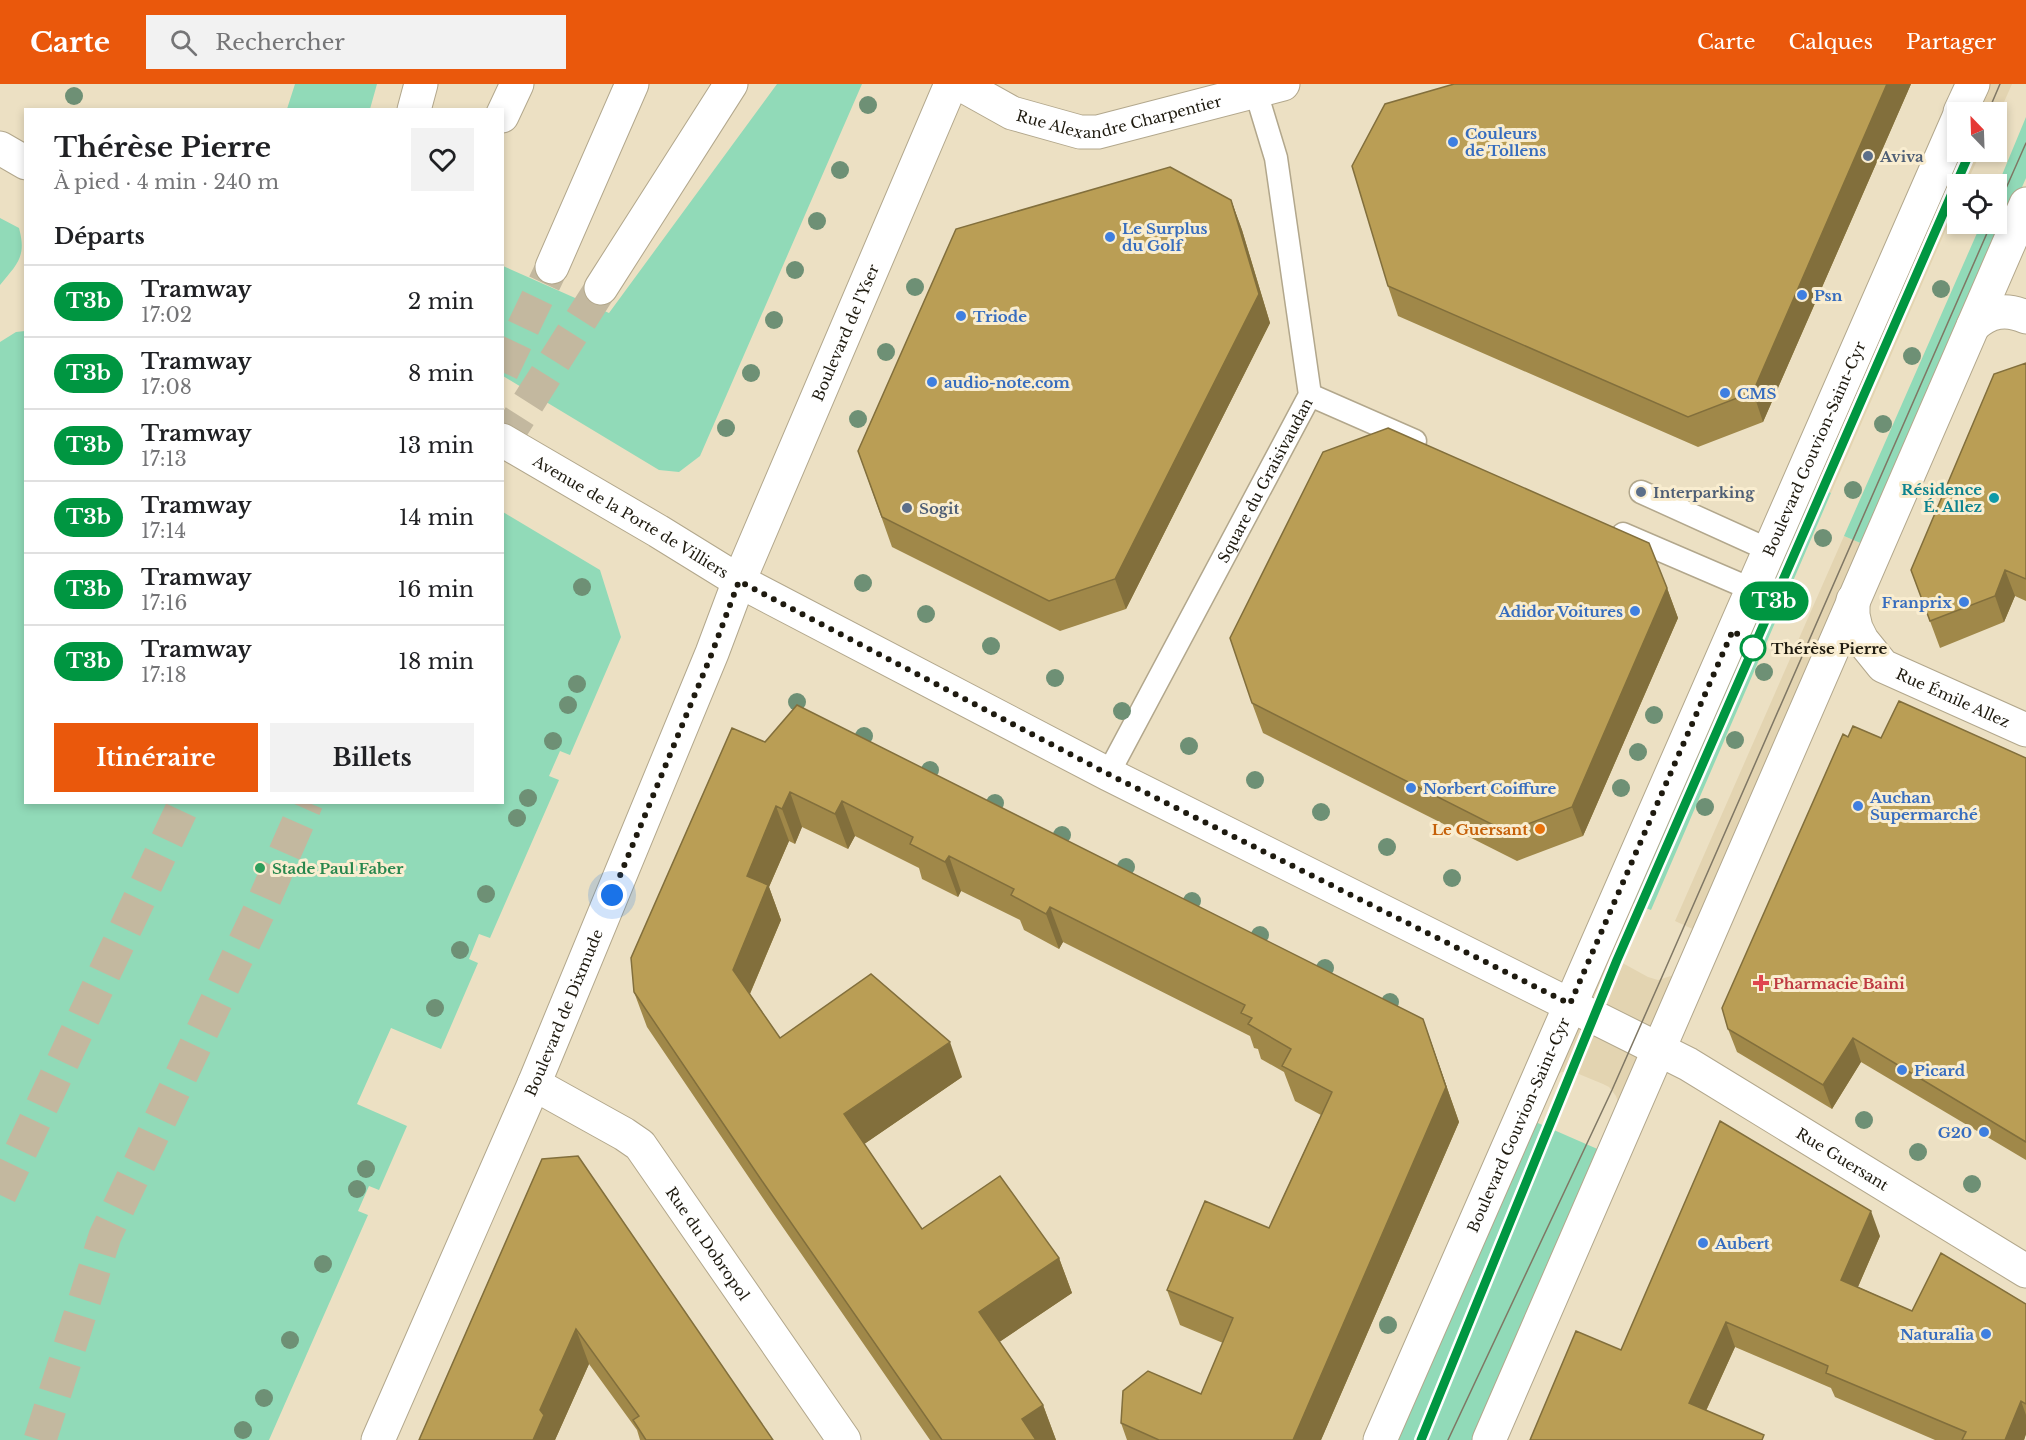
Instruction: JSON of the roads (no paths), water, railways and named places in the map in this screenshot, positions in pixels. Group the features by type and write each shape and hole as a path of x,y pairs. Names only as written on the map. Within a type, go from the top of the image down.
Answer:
{"main road":[{"path":"415,108 421,84"},
{"path":"504,112 517,84"},
{"path":"552,267 632,84"},
{"path":"602,288 731,84"},
{"name":"Boulevard de l'Yser","path":"739,581 951,84"},
{"name":"Rue Alexandre Charpentier","path":"960,84 1012,113 1080,132 1098,132 1270,88"},
{"path":"1965,102 1973,84"},
{"name":"Boulevard Gouvion-Saint-Cyr","path":"1380,1440 1947,144"},
{"path":"0,148 24,162"},
{"path":"1489,1440 2026,204"},
{"path":"1973,326 1994,311 2026,317"},
{"name":"Avenue de la Porte de Villiers","path":"504,441 739,581 1108,774 1658,1049"},
{"name":"Boulevard de Dixmude","path":"378,1440 534,1084 712,653 739,581"},
{"name":"Rue Émile Allez","path":"1854,600 1853,615 1856,628 1862,640 1883,666 2026,730"},
{"name":"Rue Guersant","path":"1658,1049 1688,1064 2026,1271"},
{"name":"Rue du Dobropol","path":"534,1084 640,1145 844,1440"}],"lane":[{"name":"Square du Graisivaudan","path":"1108,774 1310,395 1276,158 1270,88"},
{"path":"1310,395 1430,448"},
{"path":"1641,492 1769,550"},
{"path":"1605,526 1751,589"}],"tunnel":[{"path":"504,368 552,267"},
{"path":"504,441 601,288"},
{"path":"0,1195 184,804"},
{"path":"40,1440 105,1236 262,905 306,804"}],"tram line":[{"path":"1992,102 2000,84"},
{"path":"2007,186 2026,143"},
{"path":"1420,1440 1617,960 1966,162"},
{"name":"T3b","path":"1421,1440 1617,960 1966,162"},
{"path":"1448,1440 1612,1090 1987,234"}],"place":[{"name":"Couleurs de Tollens","path":"1453,142"},
{"name":"Aviva","path":"1868,156"},
{"name":"Le Surplus du Golf","path":"1110,237"},
{"name":"Psn","path":"1802,295"},
{"name":"Triode","path":"961,316"},
{"name":"audio-note.com","path":"932,382"},
{"name":"CMS","path":"1725,393"},
{"name":"Interparking","path":"1641,492"},
{"name":"Résidence É. Allez","path":"1994,498"},
{"name":"Sogit","path":"907,508"},
{"name":"Franprix","path":"1964,602"},
{"name":"Adidor Voitures","path":"1635,611"},
{"name":"Thérèse Pierre","path":"1753,648"},
{"name":"Norbert Coiffure","path":"1411,788"},
{"name":"Auchan Supermarché","path":"1858,806"},
{"name":"Le Guersant","path":"1540,829"},
{"name":"Stade Paul Faber","path":"260,868"},
{"name":"Pharmacie Baini","path":"1761,983"},
{"name":"Picard","path":"1902,1070"},
{"name":"G20","path":"1984,1132"},
{"name":"Aubert","path":"1703,1243"},
{"name":"Naturalia","path":"1986,1334"}]}
